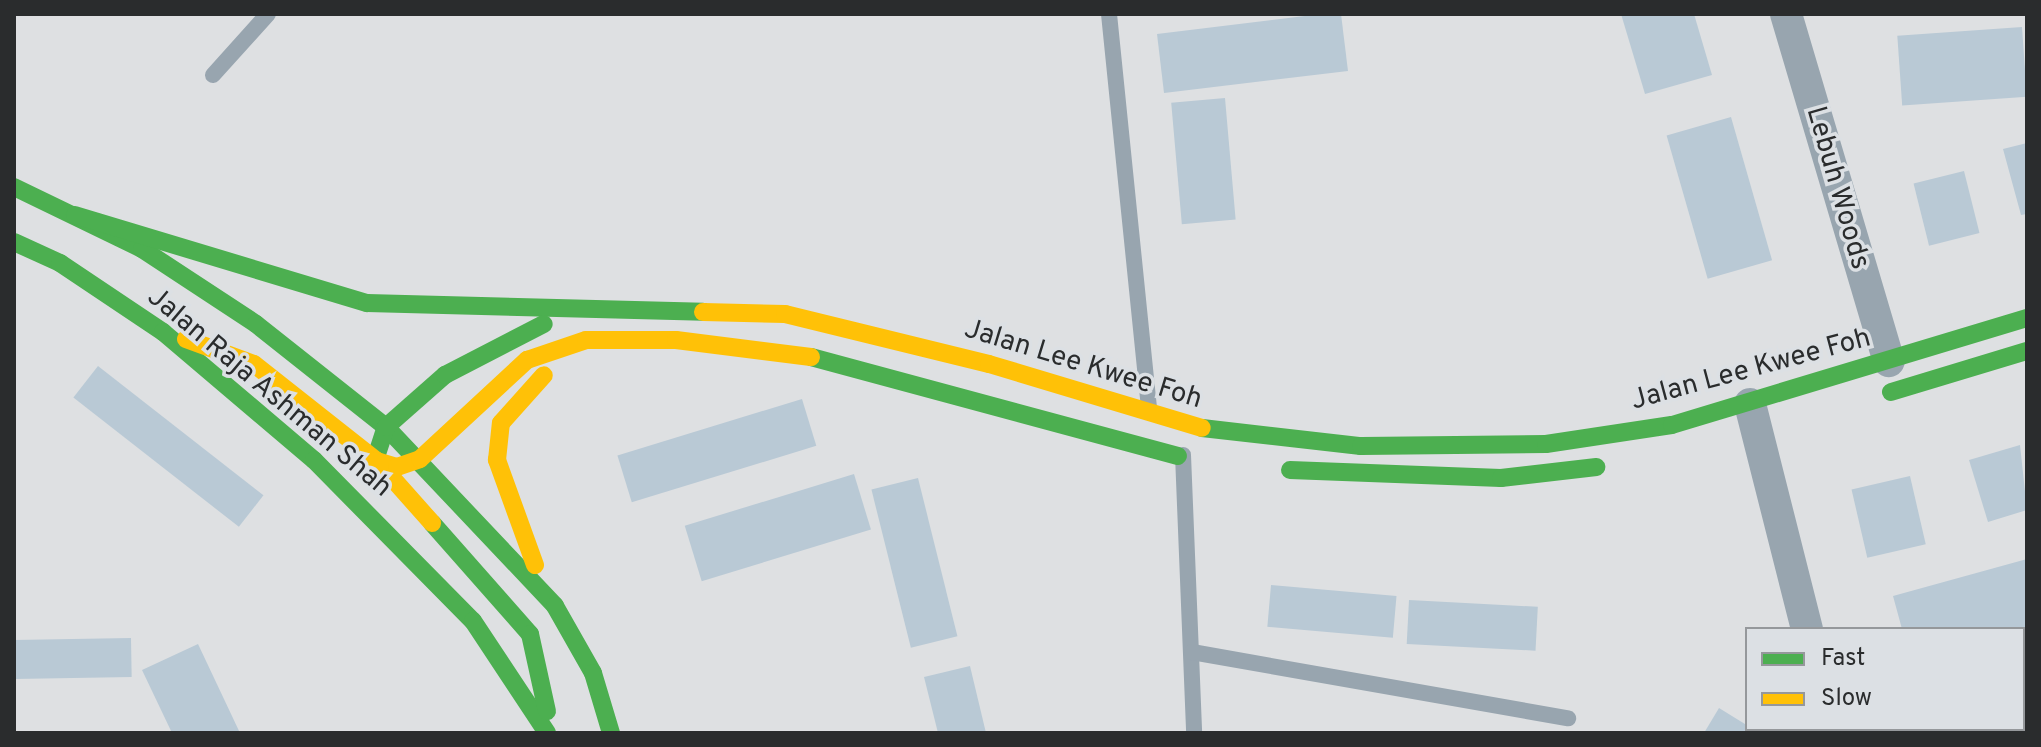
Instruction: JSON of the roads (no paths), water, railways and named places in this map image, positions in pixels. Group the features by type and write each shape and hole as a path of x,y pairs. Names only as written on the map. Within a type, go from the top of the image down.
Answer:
{"main road":[{"name":"Jalan Raja Ashman Shah","path":"14,187 142,249 256,324 386,427 420,459 555,606 593,673 611,733"},
{"path":"75,215 367,303 587,306"},
{"name":"Jalan Raja Ashman Shah","path":"14,242 60,263 163,332 365,508 473,621 549,733"},
{"name":"Jalan Lee Kwee Foh","path":"386,427 490,347 587,306 800,317 989,364 1182,426 1361,446 1546,444 1672,425 1754,425 1889,361 2027,318"},
{"path":"163,332 254,364 377,461 530,634 549,733"},
{"name":"Jalan Lee Kwee Foh","path":"420,459 507,373 586,340 779,348 1149,449 1207,461"},
{"path":"555,606 513,519 497,460 501,423 518,396 586,340"},
{"name":"Jalan Lee Kwee Foh","path":"1867,399 2027,351"},
{"path":"377,461 386,427"},
{"path":"377,461 397,467 420,459"},
{"path":"1271,468 1371,478 1501,478 1619,464"}],"street":[{"name":"Lebuh Woods","path":"1786,14 1889,361"},
{"path":"1754,425 1806,627"}],"lane":[{"path":"213,75 268,14"},
{"path":"1109,14 1150,418 1149,449"},
{"path":"1182,426 1194,733"},
{"path":"1192,652 1568,718"}]}
